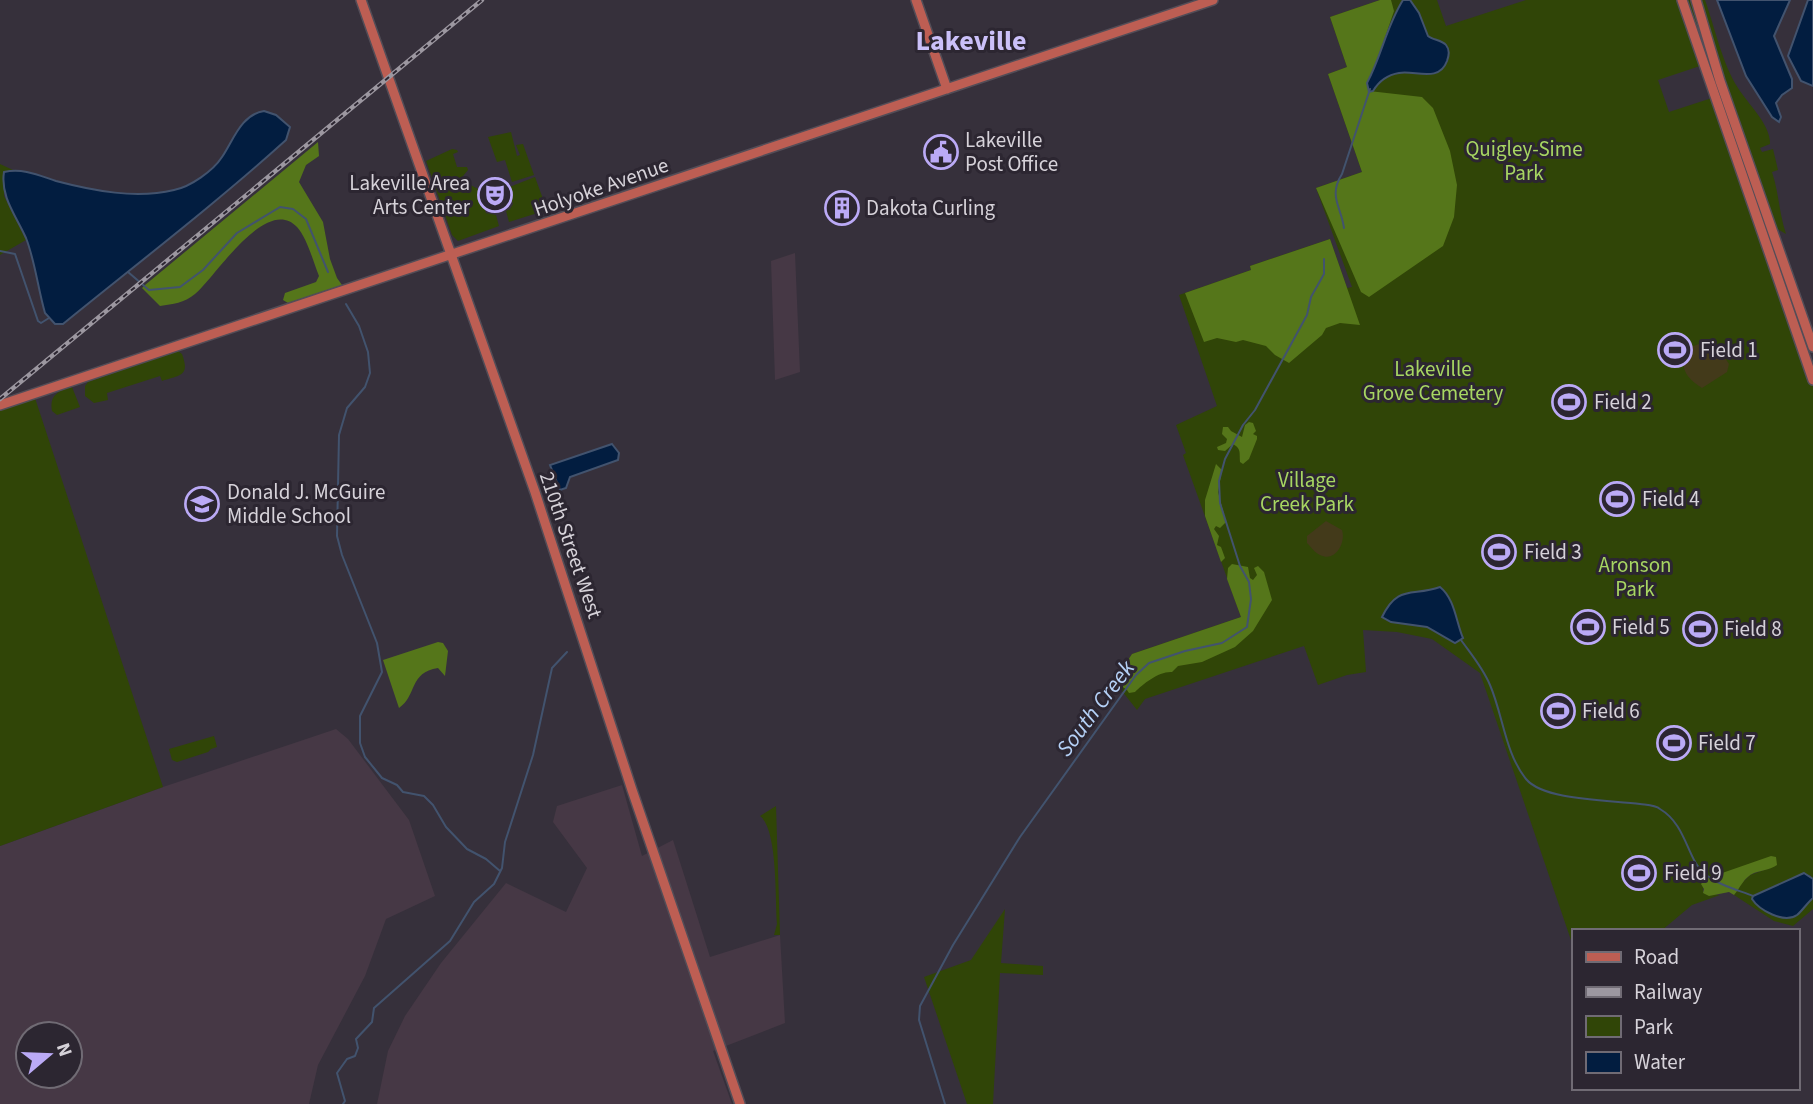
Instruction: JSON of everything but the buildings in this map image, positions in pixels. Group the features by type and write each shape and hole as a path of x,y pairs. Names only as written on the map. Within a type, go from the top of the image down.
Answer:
{"street":[{"name":"210th Street West","path":"361,0 542,515 632,790 740,1104"},
{"path":"916,0 947,89"},
{"name":"Holyoke Avenue","path":"0,405 1213,0"},
{"path":"1682,0 1813,380"},
{"path":"1696,0 1720,80 1813,347"}],"shaded area":[{"path":"795,253 800,372 775,380 771,261"},
{"path":"336,729 348,739 409,820 435,896 386,919 365,976 318,1065 309,1104 0,1104 0,846 163,787"},
{"path":"622,785 642,856 673,840 710,957 780,935 785,1023 713,1051 732,1104 377,1104 388,1051 405,1016 441,963 506,883 566,912 587,868 553,822 557,806"}],"green space":[{"path":"1380,0 1437,0 1446,26 1526,0 1691,0 1726,108 1724,109 1813,366 1813,879 1810,875 1799,875 1754,896 1754,903 1776,916 1813,898 1813,909 1793,926 1774,921 1734,895 1750,875 1773,867 1703,886 1703,893 1720,895 1692,905 1663,929 1572,929 1572,943 1480,673 1432,639 1397,632 1363,630 1366,672 1318,685 1304,646 1145,699 1137,710 1114,681 1132,654 1241,617 1183,455 1186,453 1176,425 1217,406 1179,295 1251,270 1250,266 1330,239 1347,288 1352,287 1316,188 1362,172 1328,74 1347,67 1330,17","holes":["1706,64 1718,96 1669,112 1658,80"]},
{"path":"1380,0 1391,0 1394,11 1367,83 1369,91 1422,97 1433,108 1450,151 1457,185 1454,217 1443,246 1369,297 1361,292 1316,188 1362,172 1328,74 1347,67 1330,17"},
{"path":"1701,0 1705,0 1732,78 1767,129 1770,144 1760,148 1762,152 1773,149 1778,170 1772,172 1786,234 1776,228"},
{"path":"511,132 517,156 520,155 516,145 523,144 534,175 512,182 505,160 497,162 488,137"},
{"path":"318,142 319,156 306,165 299,182 323,222 330,259 342,285 288,303 283,300 285,293 316,282 319,276 301,232 284,220 271,221 256,230 195,294 187,299 160,306 142,288 145,285"},
{"path":"452,149 458,152 453,154 457,167 467,167 468,170 463,176 465,182 478,189 486,213 496,215 499,226 458,241 452,235 426,161"},
{"path":"0,164 13,170 4,172 4,196 26,240 0,255"},
{"path":"535,177 547,210 509,222 506,211 513,204 507,188"},
{"path":"1330,239 1360,325 1340,323 1326,328 1322,335 1289,363 1266,346 1243,340 1236,342 1217,338 1204,342 1185,293 1251,270 1250,266"},
{"path":"178,351 182,354 185,367 179,376 162,381 160,376 107,393 108,400 94,403 85,396 88,382"},
{"path":"72,387 80,407 57,415 52,411 53,397"},
{"path":"35,398 163,787 0,846 0,411"},
{"path":"1253,423 1256,431 1253,434 1257,439 1249,459 1243,464 1240,462 1239,450 1233,444 1225,451 1218,450 1217,447 1226,443 1227,439 1222,434 1223,427 1228,427 1242,437 1245,425"},
{"path":"1216,464 1222,470 1218,492 1226,522 1220,528 1216,526 1214,529 1219,536 1217,545 1221,547 1225,558 1221,562 1205,516 1205,500"},
{"path":"1232,564 1248,567 1253,580 1257,575 1254,568 1258,566 1264,572 1272,600 1253,631 1235,647 1202,662 1178,666 1172,672 1162,674 1142,685 1135,692 1129,693 1114,681 1132,654 1241,617 1227,579 1228,568"},
{"path":"438,642 443,643 448,651 445,676 438,668 422,674 405,703 399,708 383,660"},
{"path":"214,736 217,747 177,762 172,760 169,749"},
{"path":"776,806 780,935 774,935 777,924 773,850 766,823 760,816"},
{"path":"1771,856 1776,857 1777,865 1751,875 1734,895 1729,892 1709,896 1703,893 1701,884 1705,879"},
{"path":"1005,909 1001,963 1043,966 1043,975 1000,973 993,1104 967,1104 924,977 971,960"}],"sand":[{"path":"1714,341 1729,364 1727,372 1702,388 1687,375 1684,359 1691,347"},
{"path":"1326,521 1342,530 1343,540 1335,554 1326,557 1316,553 1307,543 1307,536"}],"water":[{"path":"1403,0 1410,0 1419,13 1428,36 1446,45 1449,53 1447,61 1443,68 1433,74 1391,75 1369,92 1367,83 1392,20"},
{"path":"1717,0 1790,0 1774,36 1792,79 1792,88 1776,103 1781,117 1779,122 1772,117 1746,76"},
{"path":"1808,0 1813,0 1813,86 1801,81 1788,56"},
{"path":"264,111 276,115 290,127 286,140 204,211 63,324 55,324 45,313 26,238 4,190 4,172 37,174 70,185 115,193 145,194 174,190 187,186 207,173 222,157 249,117"},
{"path":"612,444 619,453 618,460 570,477 566,488 560,490 550,465"},
{"path":"1440,587 1452,604 1463,638 1455,643 1427,627 1391,622 1382,617 1400,596"},
{"path":"1804,873 1813,879 1813,898 1797,915 1779,917 1760,907 1752,899 1753,896"}],"waterway":[{"name":"South Creek","path":"1344,228 1336,189 1370,89"},
{"path":"128,272 149,290 180,287 203,270 237,233 280,207 293,209 306,219 328,272"},
{"path":"0,251 15,254 38,321 41,323 49,318"},
{"name":"South Creek","path":"945,1104 919,1020 920,1006 953,945 1020,837 1136,675 1149,663 1222,643 1247,627 1251,599 1249,582 1240,566 1220,503 1219,481 1225,459 1243,425 1255,410 1307,315 1311,297 1324,274 1324,259"},
{"path":"346,304 359,326 368,352 370,373 365,387 347,408 339,435 337,536 377,643 382,672 360,716 360,743 365,757 382,778 397,785 403,792 424,796 433,805 446,827 467,849 486,859 500,871"},
{"path":"1461,640 1487,679 1513,758 1526,779 1547,792 1563,796 1658,808 1676,824 1694,860 1705,874 1753,896"},
{"path":"343,1104 345,1101 337,1073 347,1059 355,1056 358,1048 356,1039 372,1022 374,1008 450,941 474,902 494,884 502,868 505,842 533,755 552,668 567,652"}],"railway":[{"path":"0,399 482,0"}],"place":[{"name":"Lakeville Post Office","path":"941,152"},
{"name":"Lakeville Area Arts Center","path":"495,195"},
{"name":"Dakota Curling","path":"842,208"},
{"name":"Field 1","path":"1675,350"},
{"name":"Field 2","path":"1569,402"},
{"name":"Field 4","path":"1617,499"},
{"name":"Donald J. McGuire Middle School","path":"202,504"},
{"name":"Field 3","path":"1499,552"},
{"name":"Field 5","path":"1588,627"},
{"name":"Field 8","path":"1700,629"},
{"name":"Field 6","path":"1558,711"},
{"name":"Field 7","path":"1674,743"},
{"name":"Field 9","path":"1639,873"}],"district":[{"name":"Lakeville","path":"971,40"}],"park label":[{"name":"Quigley-Sime Park","path":"1524,161"},
{"name":"Lakeville Grove Cemetery","path":"1433,381"},
{"name":"Village Creek Park","path":"1307,492"},
{"name":"Aronson Park","path":"1635,577"}]}
